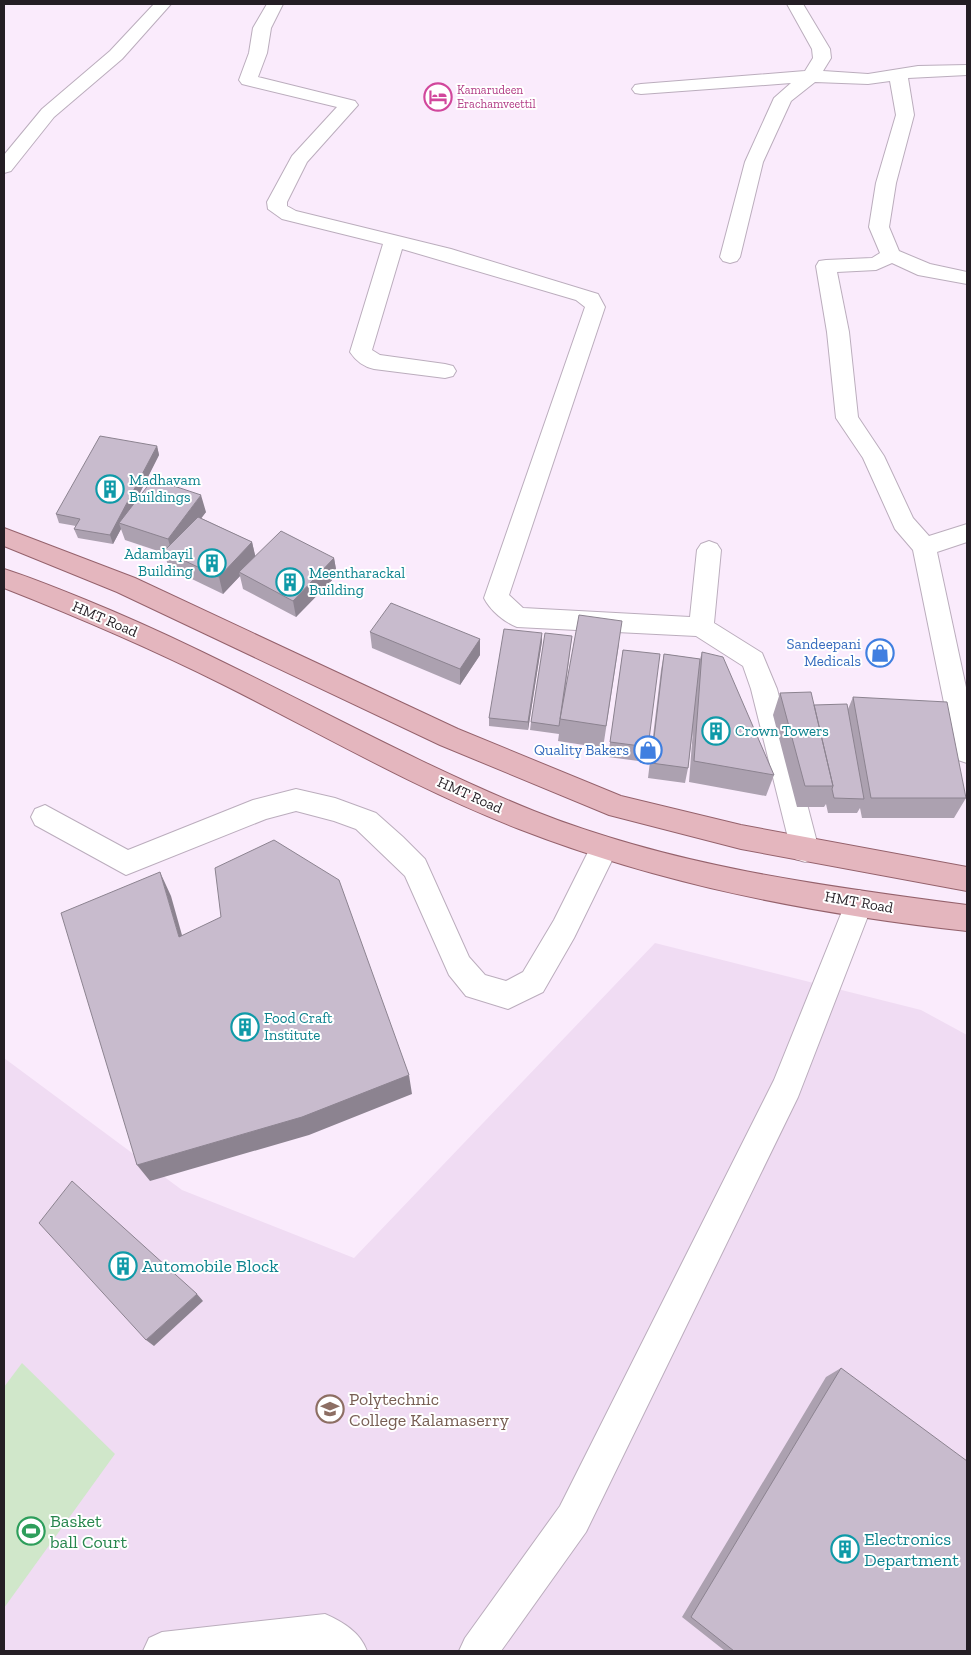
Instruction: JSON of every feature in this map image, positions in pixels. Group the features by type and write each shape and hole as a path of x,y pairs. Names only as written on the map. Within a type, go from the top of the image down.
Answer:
{"main road":[{"path":"4,537 126,585 449,737 547,779 619,807 741,837 967,879"},
{"name":"HMT Road","path":"4,578 180,652 338,733 486,803 604,848 652,863 727,880 859,903 967,918"}],"street":[{"path":"4,167 48,113 116,55 163,4"},
{"path":"274,4 262,28 258,53 248,80 349,105 299,160 277,202 278,209 289,215 444,253 583,295 591,299 595,307 496,598 518,616 701,627 753,660 764,688 805,850"},
{"path":"730,257 754,162 783,98 811,76 822,58 821,49 795,4"},
{"path":"641,89 811,76 868,79 918,71 967,70"},
{"path":"898,74 905,115 886,183 879,226 892,255 925,270 967,278"},
{"path":"394,242 361,352 374,362 445,370"},
{"path":"892,255 876,264 826,266 838,332 846,418 873,456 903,523 924,547 967,752"},
{"path":"924,547 967,533"},
{"path":"701,627 709,550"},
{"path":"45,817 126,863 263,808 296,800 366,821 415,868 459,966 476,986 508,995 533,982 564,929 604,848"},
{"path":"478,1651 573,1519 787,1087 859,903"},
{"path":"162,1651 325,1633 348,1651"}],"shaded area":[{"path":"655,943 921,1010 967,1035 967,1651 4,1651 4,1058 182,1190 354,1258"}],"green space":[{"name":"Basket ball Court","path":"22,1363 115,1454 4,1608 4,1387"}],"building":[{"name":"Madhavam Buildings","path":"100,436 157,446 110,535 74,529 80,519 56,514"},
{"path":"153,479 201,495 168,539 119,523"},
{"path":"198,517 252,542 219,577 164,551"},
{"path":"281,531 334,558 293,601 239,572"},
{"path":"391,603 480,639 460,669 370,632"},
{"path":"579,615 622,621 606,726 560,719"},
{"path":"504,629 542,633 528,722 489,718"},
{"path":"545,633 572,636 559,726 531,722"},
{"path":"623,650 660,654 648,747 610,742"},
{"name":"Crown Towers","path":"702,652 723,657 774,775 694,761"},
{"path":"664,654 700,659 688,768 651,763"},
{"path":"811,692 833,786 805,786 780,693"},
{"path":"853,697 947,702 966,798 871,798"},
{"path":"847,704 864,799 834,798 833,786 814,705"},
{"name":"Food Craft Institute","path":"274,840 339,880 409,1075 302,1117 137,1165 61,913 160,872 179,937 221,917 215,868"},
{"name":"Automobile Block","path":"72,1181 197,1294 146,1340 39,1223"},
{"name":"Electronics Department","path":"841,1368 967,1461 967,1651 734,1651 691,1617"}],"place":[{"name":"Kamarudeen Erachamveettil","path":"438,97"},
{"name":"Madhavam Buildings","path":"110,489"},
{"name":"Adambayil Building","path":"212,563"},
{"name":"Meentharackal Building","path":"290,582"},
{"name":"Sandeepani Medicals","path":"880,653"},
{"name":"Crown Towers","path":"716,731"},
{"name":"Quality Bakers","path":"648,750"},
{"name":"Food Craft Institute","path":"245,1027"},
{"name":"Automobile Block","path":"123,1266"},
{"name":"Polytechnic College Kalamaserry","path":"330,1409"},
{"name":"Basket ball Court","path":"31,1531"},
{"name":"Electronics Department","path":"845,1549"}]}
